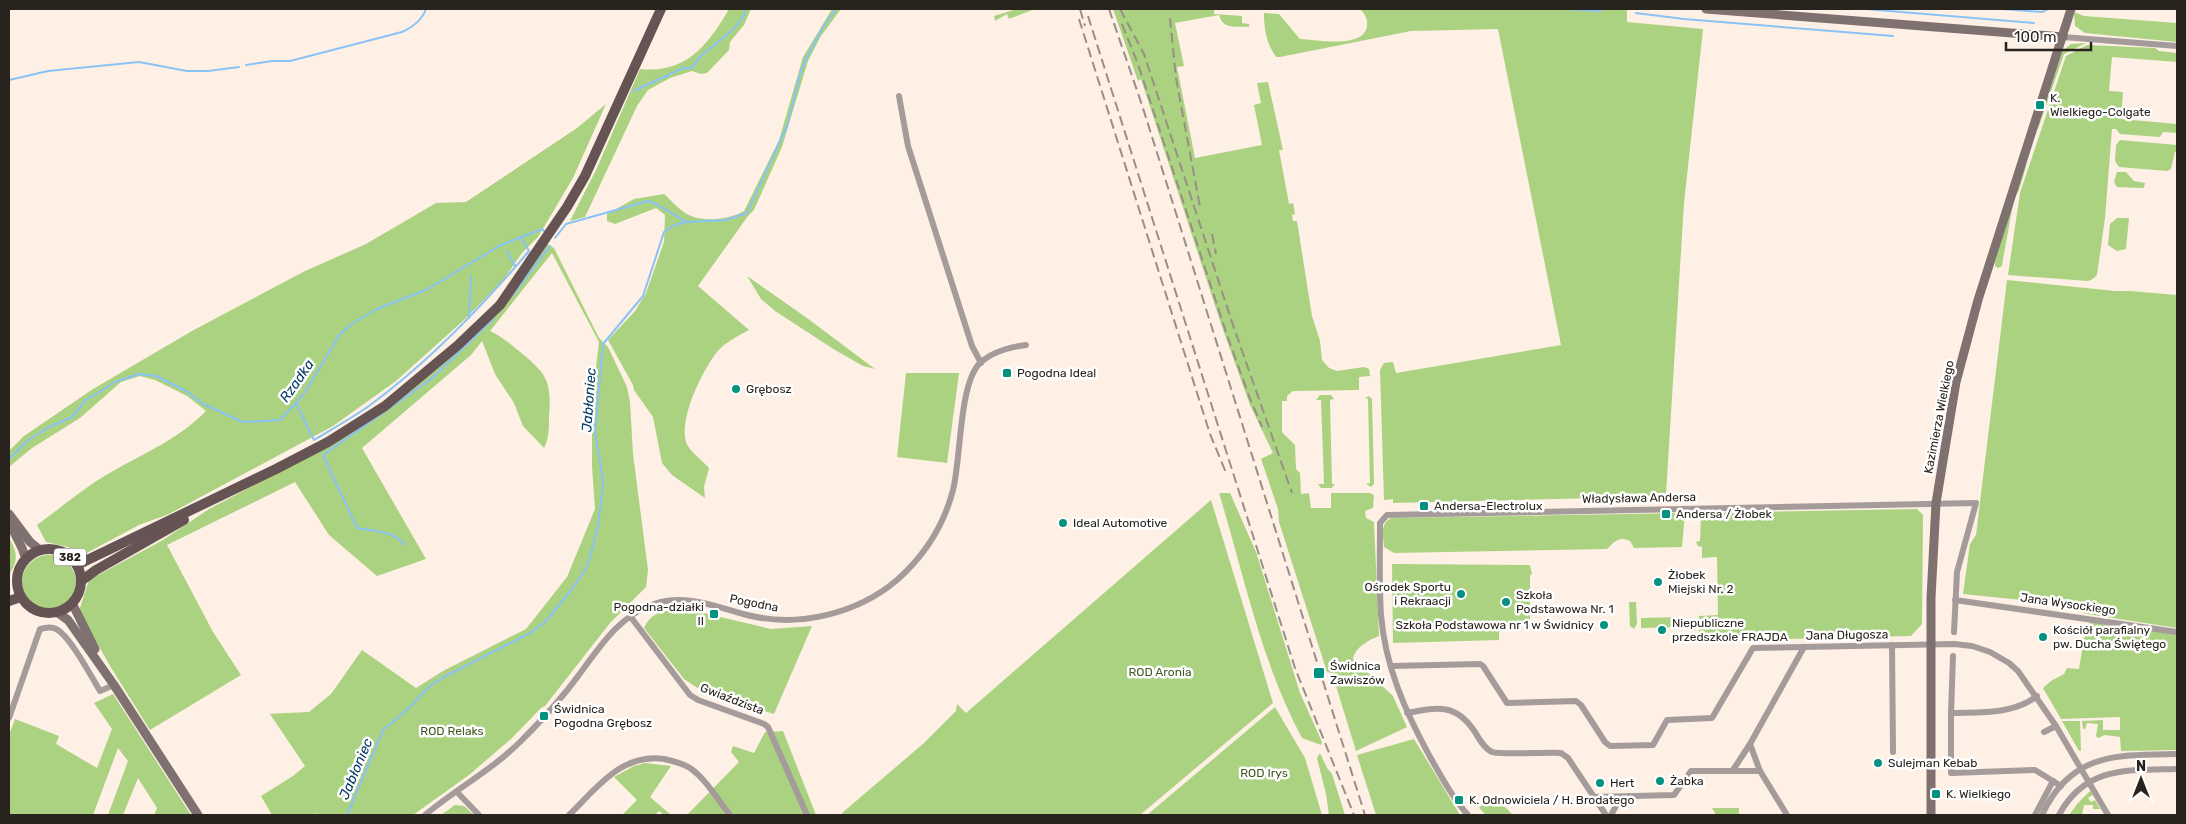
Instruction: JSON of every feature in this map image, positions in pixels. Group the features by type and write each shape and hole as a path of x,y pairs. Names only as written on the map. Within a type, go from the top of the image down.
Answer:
{"main road":[{"path":"77,565 328,442 385,406 457,346 500,305 548,238 585,176 661,9"},
{"path":"81,582 96,570 172,528 211,500"},
{"name":"382","path":"26,559 40,550 57,550 71,558 77,565 81,582 79,593 72,603"},
{"path":"26,559 13,584 28,605 47,613 57,612 72,603"},
{"path":"9,601 22,597"}],"street":[{"path":"1706,9 2177,46"},
{"name":"Kazimierza Wielkiego","path":"1930,815 1931,644 1936,503 1956,382 1978,300 2071,9"},
{"path":"899,96 908,146 972,346 981,362 1000,351 1026,344"},
{"name":"Pogodna","path":"425,815 458,792 519,743 564,694 618,625 630,616 656,603 684,600 700,602 750,616 796,620 830,614 868,600 882,591 912,565 938,530 946,512 954,488 967,391 972,374 981,362"},
{"path":"1936,503 1976,503 1960,556 1955,600 1954,632"},
{"name":"Władysława Andersa","path":"1391,666 1381,615 1381,520 1392,514 1936,503"},
{"name":"382","path":"9,514 30,542 40,550"},
{"path":"9,522 26,559"},
{"name":"Jana Wysockiego","path":"1955,600 2177,632"},
{"path":"72,603 76,615 114,685"},
{"path":"57,612 68,620 114,685 198,815"},
{"name":"Gwiaździsta","path":"630,616 690,695 768,727 807,815"},
{"path":"9,718 40,629 48,627 57,629 70,643 100,690 114,685"},
{"path":"1892,645 1893,752"},
{"name":"Jana Długosza","path":"1391,666 1480,664 1507,703 1576,701 1581,705 1605,742 1610,746 1653,746 1667,720 1712,718 1753,648 1964,645 1990,652 2009,663 2018,671 2056,726 2108,815"},
{"path":"1733,770 1750,744 1804,647"},
{"path":"1953,656 1951,773 2035,770 2061,786"},
{"path":"1391,666 1407,713 1445,786 1468,815"},
{"path":"1951,713 2012,708 2028,702 2037,696"},
{"path":"1407,713 1443,708 1455,710 1468,721 1482,743 1495,753 1562,753 1568,758 1606,815"},
{"path":"2044,732 2056,726"},
{"path":"1750,744 1760,771 1787,815"},
{"path":"2042,815 2051,798 2061,786 2081,769 2104,758 2177,754"},
{"path":"569,815 618,768 635,760 654,758 674,761 690,768 704,781 730,815"},
{"path":"2059,815 2070,798 2088,782 2108,774 2120,771 2177,769"},
{"path":"1594,797 1674,795 1690,770 1760,771"},
{"path":"2035,815 2053,781"},
{"path":"458,792 479,815"},
{"path":"1611,815 1621,797"}],"green space":[{"path":"729,9 751,9 744,25 730,42 729,50 707,73 701,74 692,71 670,78 648,90 637,106 585,217 570,221 597,168 640,69 670,67 683,62 704,45"},
{"path":"832,9 841,9 821,36 808,61 782,147 754,210 698,286 749,330 727,343 717,352 699,382 689,408 686,420 686,442 709,468 704,487 705,498 672,475 662,463 653,417 634,390 608,340 635,311 646,293 664,242 665,215 656,208 615,224 607,221 607,214 634,199 664,194 682,211 702,219 717,219 744,211 779,140 803,57"},
{"path":"1017,9 1035,9 1009,19 1007,14 995,21 994,16"},
{"path":"1113,9 1214,9 1214,14 1242,16 1242,23 1249,24 1249,27 1230,26 1223,23 1219,15 1175,23 1184,66 1177,67 1195,158 1262,145 1254,105 1261,103 1257,83 1268,82 1283,150 1279,150 1289,204 1293,203 1295,214 1292,215 1293,221 1297,221 1312,316 1320,341 1322,360 1329,368 1337,371 1364,367 1369,369 1370,376 1359,377 1359,390 1293,391 1287,396 1287,401 1282,401 1282,432 1295,445 1296,469 1300,473 1301,494 1309,493 1311,508 1331,508 1331,493 1370,493 1374,495 1373,508 1365,511 1366,518 1374,522 1379,636 1359,648 1353,659 1393,696 1407,727 1356,751 1332,673 1327,672 1261,459 1273,453 1250,405 1221,324 1141,79 1138,81"},
{"path":"1360,9 1627,9 1627,22 1703,29 1684,203 1666,494 1639,497 1393,503 1393,499 1384,500 1380,370 1384,363 1393,362 1396,373 1561,345 1498,29 1411,31 1280,57 1276,57 1268,42 1264,13 1279,14 1300,39 1339,42 1358,38 1364,33 1367,21"},
{"path":"2074,12 2084,16 2177,23 2177,42 2085,33 2075,26"},
{"path":"2086,43 2064,54 2038,129 2036,129 2061,52 2071,44"},
{"path":"2087,45 2155,48 2159,51 2177,53 2177,62 2112,57 2109,91 2123,92 2121,119 2177,124 2177,133 2163,132 2160,137 2120,134 2116,129 2112,129 2105,218 2097,275 2093,279 2088,281 2008,275 2020,193 2066,56"},
{"path":"606,104 573,178 538,237 522,253 502,282 464,320 396,381 333,426 169,514 139,525 83,555 68,547 46,542 37,525 103,477 174,437 206,411 187,396 155,380 140,376 121,382 80,418 32,448 9,467 9,451 24,436 93,389 192,331 305,271 366,244 436,203 466,202 577,128"},
{"path":"2120,140 2177,145 2177,152 2175,152 2171,169 2167,171 2119,167 2115,161 2116,145"},
{"path":"2027,163 2019,190 2014,199 2002,266 1998,268 1995,266 1995,262 2020,179"},
{"path":"2117,172 2126,172 2134,181 2145,183 2144,188 2117,187 2114,182"},
{"path":"2117,218 2129,218 2126,249 2117,251 2108,245 2110,224"},
{"name":"ROD Relaks","path":"547,244 554,248 599,338 608,347 627,387 630,402 633,454 648,570 646,587 610,623 545,706 511,739 469,775 413,815 319,815 317,813 315,815 272,815 261,796 293,776 305,766 270,714 266,714 309,712 331,694 362,650 416,688 443,671 526,629 567,577 595,509 592,467 592,400 599,342 552,253 490,331 505,340 536,365 545,378 550,404 548,433 544,448 523,426 514,403 495,374 482,341 471,355 362,448 426,559 377,576 329,535 295,482 167,545 213,632 241,675 150,730 110,666 79,611 89,580 163,540 209,509 291,466 443,363"},
{"path":"747,276 875,369 863,366 835,350 775,311 761,299"},
{"path":"2007,280 2177,295 2177,628 2087,614 2050,603 1963,594 1970,544 1976,535"},
{"path":"906,373 959,373 947,463 897,457"},
{"path":"1320,395 1331,395 1334,399 1330,400 1332,484 1335,484 1332,488 1321,488 1318,484 1324,484 1321,400 1316,400"},
{"path":"1369,396 1372,399 1374,484 1371,487 1366,484 1370,483 1368,399 1365,398"},
{"path":"1219,493 1230,493 1256,552 1300,693 1322,742 1321,745 1302,738 1275,679 1254,618"},
{"name":"ROD Aronia","path":"1211,500 1273,703 1140,815 843,815 842,813 924,743 956,711 957,704 966,713"},
{"path":"1917,509 1923,515 1922,624 1911,636 1699,641 1699,616 1718,615 1717,557 1702,558 1702,547 1698,546 1696,542 1700,541 1701,517 1698,517 1700,513"},
{"path":"1685,513 1682,547 1634,548 1630,541 1620,539 1607,549 1394,553 1384,547 1383,538 1384,526 1392,518"},
{"path":"9,537 14,547 16,560 9,575"},
{"path":"44,555 54,555 64,559 72,567 76,582 72,597 64,605 54,609 44,609 34,605 26,597 22,587 22,577 26,567 34,559"},
{"name":"Ośrodek Sportu i Rekraacji","path":"1392,564 1530,565 1532,574 1530,575 1530,623 1499,625 1499,640 1393,643"},
{"path":"1629,602 1636,602 1637,624 1634,629 1630,626"},
{"path":"686,609 771,629 812,626 774,714 705,693 684,679 644,628 656,614"},
{"path":"1681,617 1682,627 1641,628 1641,618"},
{"path":"2091,621 2177,634 2177,750 2121,751 2120,737 2105,735 2098,738 2096,736 2098,724 2087,723 2085,729 2083,729 2082,721 2103,720 2103,730 2120,730 2120,717 2061,719 2043,688 2064,674 2067,668 2079,669 2086,627"},
{"path":"113,694 191,815 154,815 157,808 138,778 123,815 108,815 128,761 118,748 93,815 9,815 9,735 15,719 59,736 56,744 97,768 112,729 94,703"},
{"name":"ROD Irys","path":"1275,707 1305,758 1322,815 1147,815"},
{"path":"2062,721 2080,721 2081,751 2079,751"},
{"path":"783,731 816,815 687,815 739,762 731,752 733,746 754,753 765,732"},
{"path":"1414,739 1460,815 1376,815 1357,755"},
{"path":"1320,753 1332,774 1345,815 1329,815 1317,758"},
{"path":"645,763 671,766 650,797 671,815 664,815 659,811 655,815 622,815 637,800 614,777 634,766"},
{"path":"2090,791 2093,795 2088,798 2091,802 2095,800 2100,809 2093,809 2093,805 2084,805 2082,815 2069,815 2078,803"},
{"path":"1493,795 1513,815 1486,815 1479,808"},
{"path":"455,805 464,806 474,815 441,815"},
{"path":"1712,808 1739,808 1739,815 1716,815"}],"waterway":[{"path":"246,65 272,61 290,61 402,32 417,23 426,9"},
{"path":"634,91 683,68 691,68 701,56 739,23 746,9"},
{"name":"Jabłoniec","path":"347,815 383,730 407,710 431,685 530,633 545,622 585,570 598,526 603,481 595,432 603,344 643,296 664,232 675,225 686,222 726,220 747,213 787,126 801,71 807,57 823,27 836,9"},
{"path":"1565,9 1601,11"},
{"path":"1865,9 2034,23"},
{"path":"2002,9 2042,12 2048,9"},
{"path":"1636,13 1684,19 1893,36"},
{"path":"9,80 48,71 139,62 187,71 208,71 239,67"},
{"name":"Rzadka","path":"555,238 566,224 648,201 686,222"},
{"name":"Rzadka","path":"9,459 27,441 49,427 72,417 86,400 115,382 139,374 156,376 186,391 203,404 243,422 280,420 304,394 340,334 353,323 377,309 426,290 499,246 542,229 544,231"},
{"path":"296,403 314,440 369,406 433,353 492,293 529,251 521,237"},
{"path":"512,296 550,246"},
{"path":"507,251 515,266"},
{"path":"469,318 471,276"},
{"path":"405,545 389,534 357,528 323,455 431,379 493,319"}],"railway":[{"path":"1080,9 1085,26"},
{"path":"1109,9 1142,105 1365,815"},
{"path":"1120,9 1144,54 1233,325 1292,493"},
{"path":"1088,16 1295,668 1354,815"},
{"path":"1170,18 1176,78 1200,207"},
{"path":"1079,19 1210,434 1227,475"},
{"path":"1122,24 1138,64 1228,338 1262,427"},
{"path":"1212,234 1216,254"}],"place":[{"name":"K. Wielkiego-Colgate","path":"2040,105"},
{"name":"Pogodna Ideal","path":"1007,373"},
{"name":"Grębosz","path":"736,389"},
{"name":"Andersa-Electrolux","path":"1424,506"},
{"name":"Andersa / Żłobek","path":"1666,514"},
{"name":"Ideal Automotive","path":"1063,523"},
{"name":"Żłobek Miejski Nr. 2","path":"1658,582"},
{"name":"Ośrodek Sportu i Rekraacji","path":"1461,594"},
{"name":"Szkoła Podstawowa Nr. 1","path":"1506,602"},
{"name":"Pogodna-działki II","path":"714,614"},
{"name":"Szkoła Podstawowa nr 1 w Świdnicy","path":"1604,625"},
{"name":"Niepubliczne przedszkole FRAJDA","path":"1662,630"},
{"name":"Kościół parafialny pw. Ducha Świętego","path":"2043,637"},
{"name":"Świdnica Zawiszów","path":"1319,673"},
{"name":"Świdnica Pogodna Grębosz","path":"544,716"},
{"name":"Sulejman Kebab","path":"1878,763"},
{"name":"Żabka","path":"1660,781"},
{"name":"Hert","path":"1600,783"},
{"name":"K. Wielkiego","path":"1936,794"},
{"name":"K. Odnowiciela / H. Brodatego","path":"1459,800"}]}
